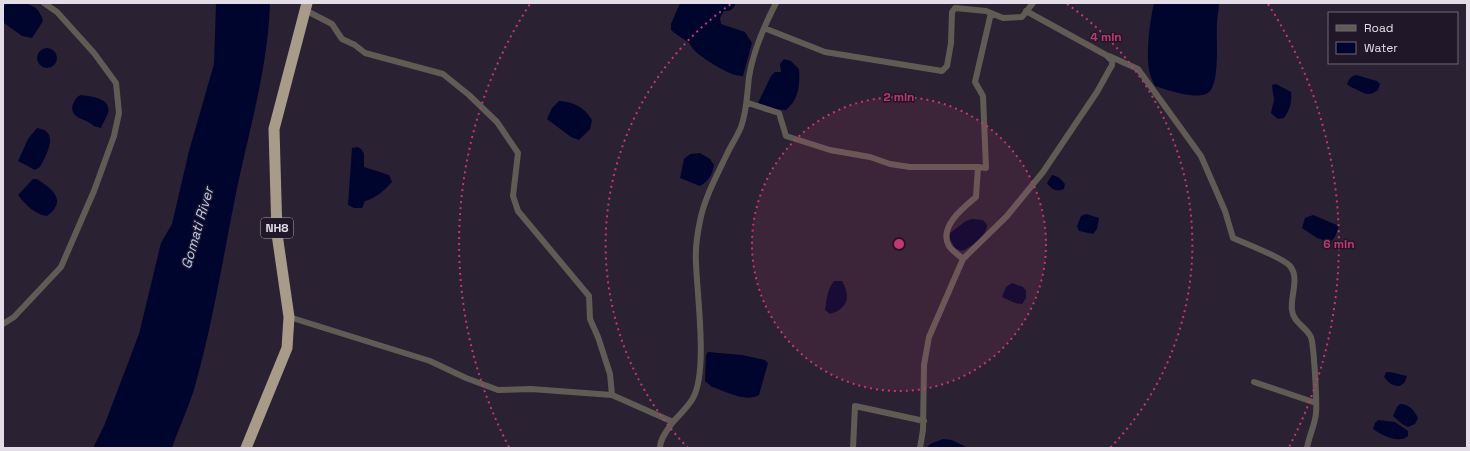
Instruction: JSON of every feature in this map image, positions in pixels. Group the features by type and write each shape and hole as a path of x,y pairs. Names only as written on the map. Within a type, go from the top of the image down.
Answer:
{"highway":[{"name":"NH8","path":"246,448 286,348 289,317 277,234 274,129 306,7"}],"street":[{"path":"3,324 14,317 61,267 94,191 114,136 119,113 116,83 94,53 57,12 44,3"},
{"path":"660,448 660,444 667,430 693,398 699,374 700,336 696,242 700,219 707,198 741,127 748,103 750,76 756,51 764,28 775,5 767,3"},
{"path":"764,28 825,52 942,71 947,66 952,12 955,8 986,11 1003,18 1022,16 1033,3"},
{"path":"306,7 332,24 342,39 355,45 365,54 443,74 469,95 497,122 518,153 513,196 518,211 589,296 590,319 610,374 612,395"},
{"path":"1026,11 1106,55 1138,69 1201,156 1225,211 1233,238 1280,259 1288,264 1293,270 1294,279 1292,311 1295,320 1311,337 1316,414 1307,448"},
{"path":"748,103 779,113 786,136 830,150 870,157 890,164 910,167 986,168 983,96 975,82 991,14"},
{"path":"920,448 924,421 924,365 929,337 963,259 1007,216 1043,172 1097,92 1112,65 1112,61 1106,55"},
{"path":"963,259 950,248 947,231 957,213 976,197 978,167"},
{"path":"289,317 430,360 466,378 498,390 531,389 612,395 673,422"},
{"path":"1254,382 1316,403"},
{"path":"853,448 855,406 924,421"}],"water":[{"path":"6,3 29,4 41,14 43,21 32,38 22,36 4,23 3,9"},
{"name":"Gomati River","path":"216,3 270,3 266,51 262,75 236,193 212,314 195,386 172,448 93,448 104,426 139,334 161,243 172,224 189,151 214,64"},
{"path":"680,3 736,3 732,10 724,11 720,18 721,24 745,32 752,43 743,76 732,74 710,62 694,50 687,41 671,30 671,24"},
{"path":"1154,3 1219,3 1215,78 1210,91 1206,94 1184,94 1155,86 1151,78 1148,59 1151,19"},
{"path":"47,48 54,51 57,58 54,65 47,68 40,65 37,58 40,51"},
{"path":"784,59 791,61 799,69 798,91 794,101 786,110 772,109 758,103 771,76 775,72 781,72 780,64"},
{"path":"1356,75 1377,81 1380,84 1378,90 1371,94 1366,94 1349,86 1347,84 1349,79"},
{"path":"1276,84 1291,92 1291,103 1288,112 1284,118 1278,119 1271,113 1274,100 1272,85"},
{"path":"81,95 99,99 107,104 108,113 101,128 77,116 73,112 73,104"},
{"path":"559,101 578,106 589,115 592,120 590,129 579,140 571,137 547,119 552,108"},
{"path":"37,128 44,130 48,134 50,144 40,167 35,170 18,161 28,139"},
{"path":"358,147 364,154 364,167 389,175 392,182 380,194 365,201 362,208 354,208 348,205 352,148"},
{"path":"700,153 710,159 714,165 710,177 700,186 680,178 684,159 690,154"},
{"path":"1052,175 1058,177 1064,182 1064,189 1052,189 1047,183"},
{"path":"33,179 37,179 56,195 56,205 47,216 34,211 27,206 18,195"},
{"path":"1086,214 1099,218 1097,229 1093,234 1079,231 1077,226 1081,216"},
{"path":"1313,215 1339,226 1335,237 1330,242 1317,238 1302,228 1305,218"},
{"path":"972,219 983,220 987,225 984,233 978,241 966,249 962,251 955,248 950,239 950,233 966,221"},
{"path":"834,281 842,281 847,297 841,309 830,314 825,310 829,291"},
{"path":"1012,283 1023,287 1026,291 1026,298 1022,304 1015,303 1002,297 1006,287"},
{"path":"708,352 742,355 765,360 768,363 759,395 748,398 736,396 712,387 705,381 706,355"},
{"path":"1386,372 1407,376 1405,382 1400,386 1393,385 1384,377"},
{"path":"1400,404 1409,406 1415,412 1418,418 1415,424 1408,427 1393,416"},
{"path":"1378,420 1395,422 1408,431 1408,436 1403,439 1395,439 1379,433 1373,429"},
{"path":"943,439 952,440 968,448 927,448 930,444"}]}
